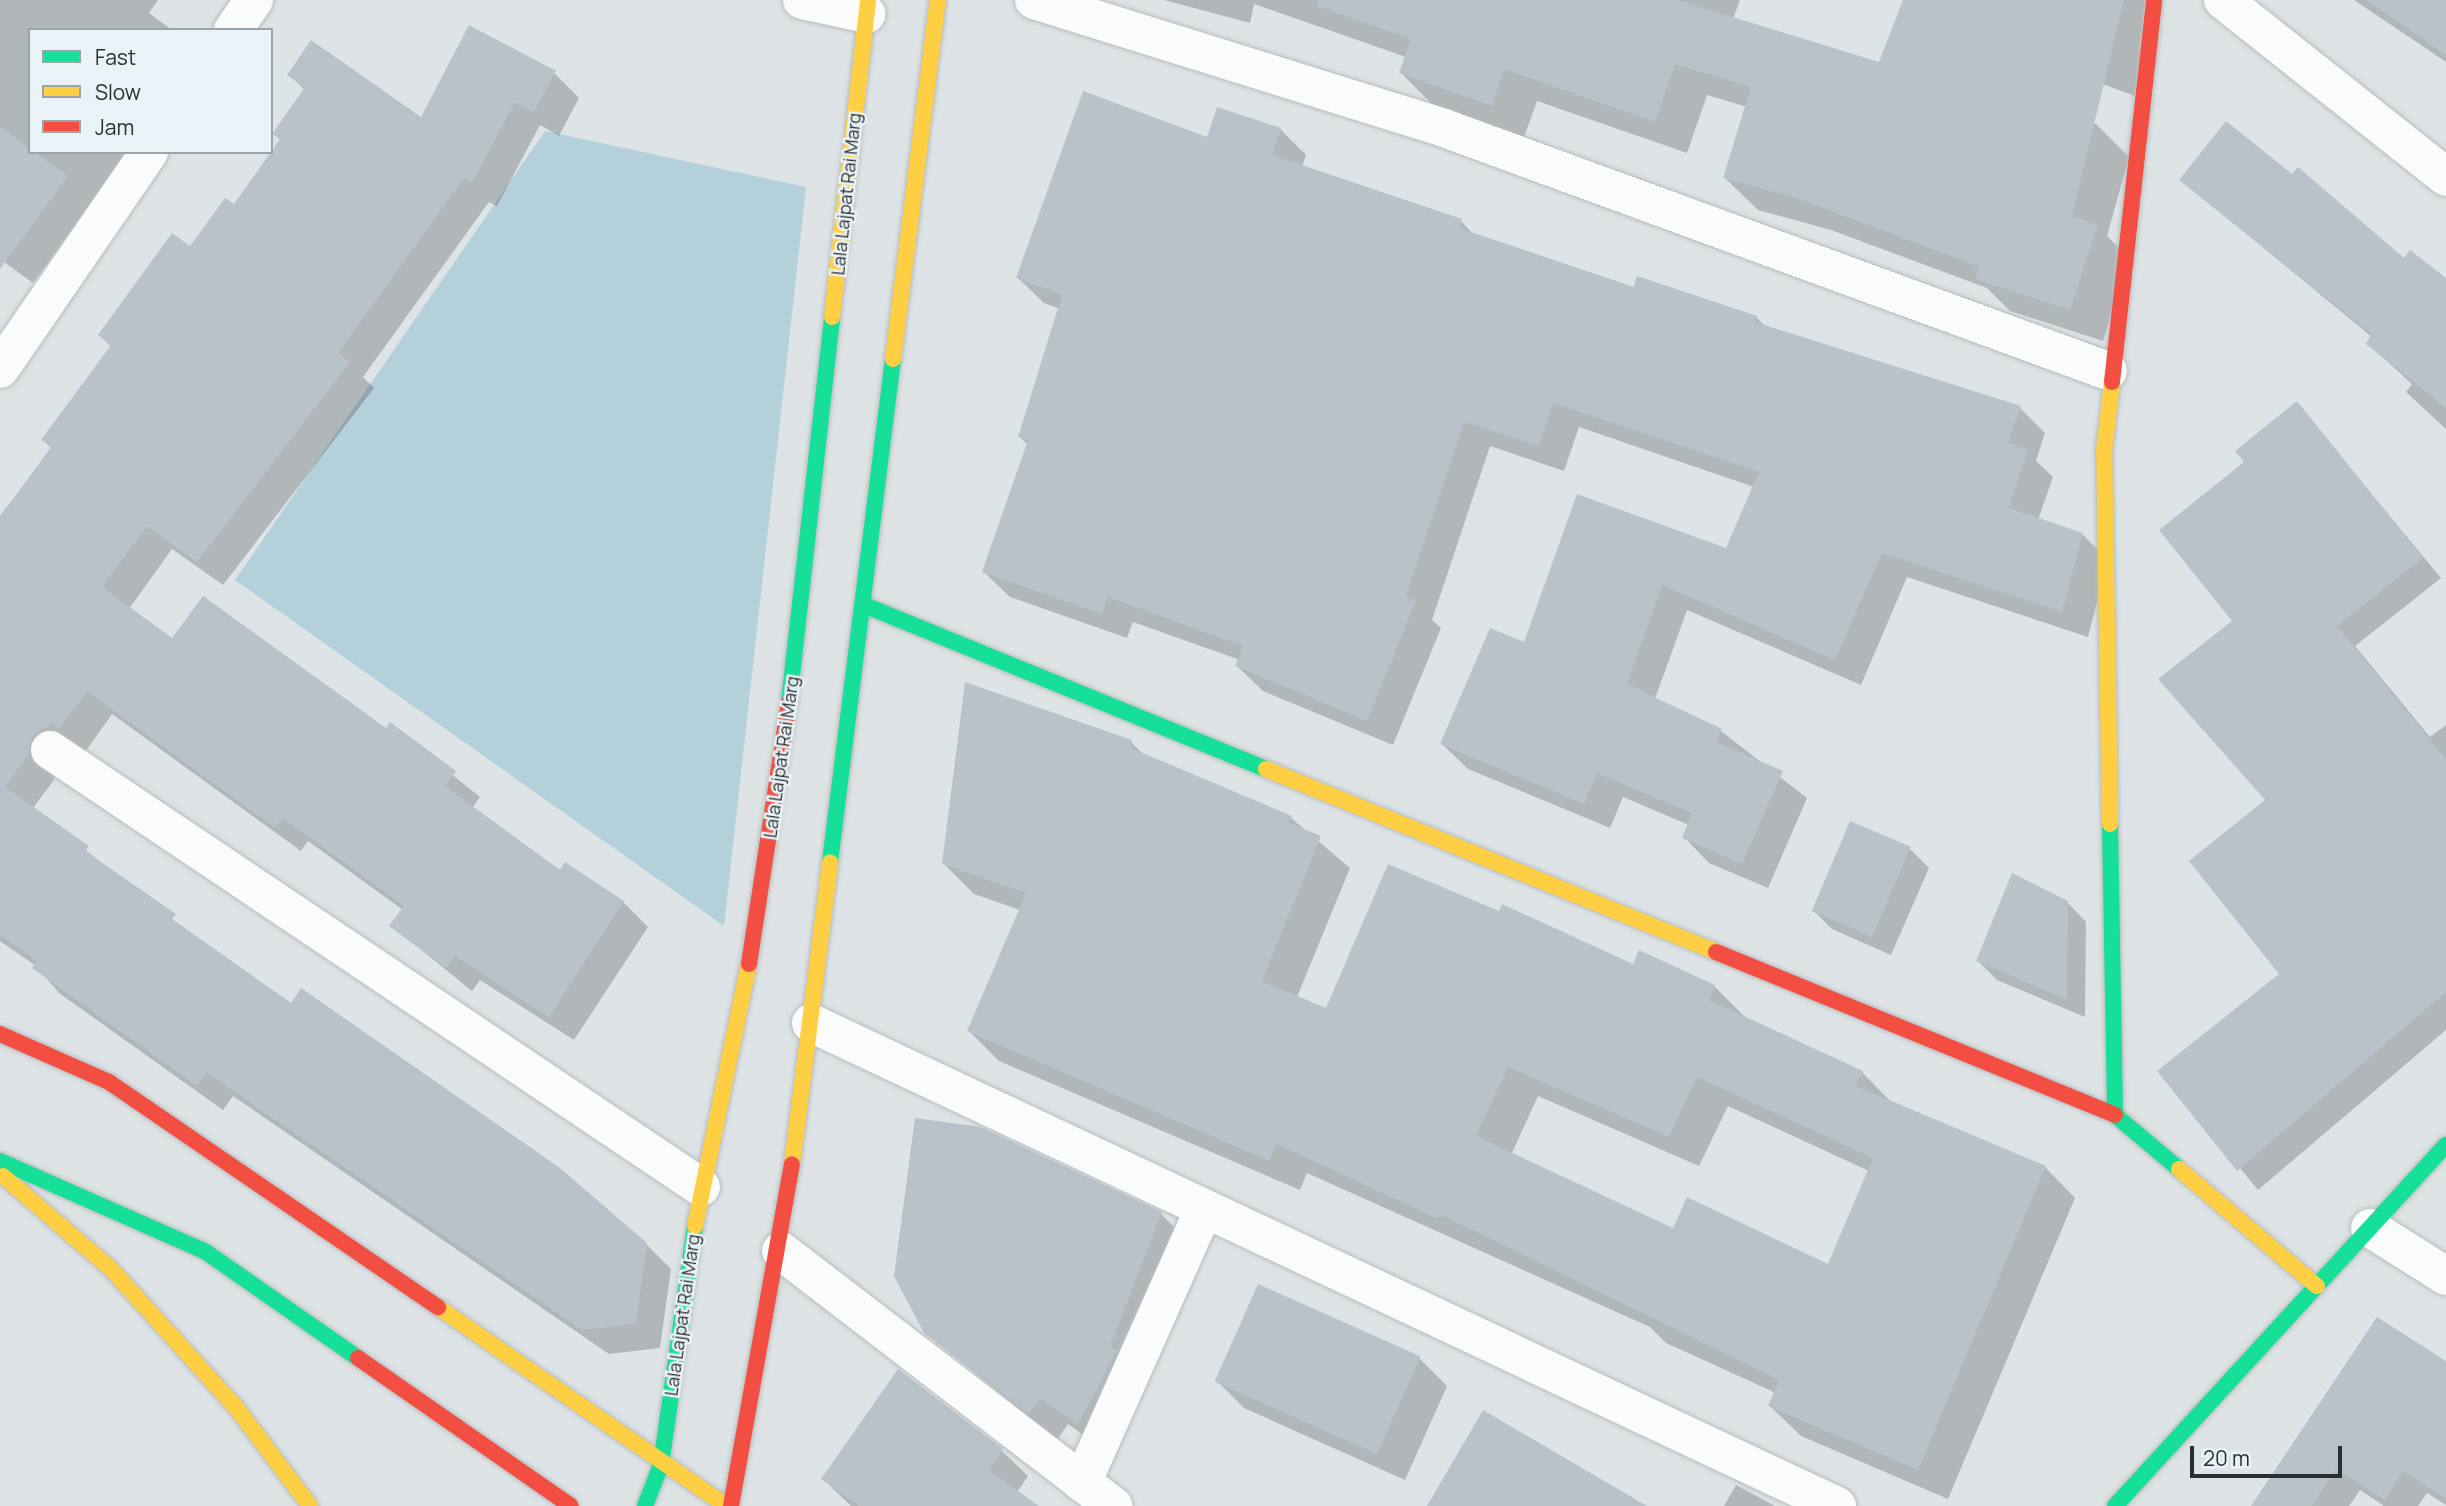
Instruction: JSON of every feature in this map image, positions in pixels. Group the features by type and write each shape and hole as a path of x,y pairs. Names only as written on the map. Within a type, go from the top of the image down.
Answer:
{"main road":[{"path":"0,1034 109,1082 660,1465 729,1506 781,1251 938,0"},
{"path":"2115,1115 2104,451 2108,371 2154,0"},
{"name":"Lala Lajpat Rai Marg","path":"645,1506 660,1465 701,1187 740,1014 780,781 868,7"},
{"path":"864,605 2115,1115 2317,1286"},
{"path":"2115,1506 2446,1145"},
{"path":"0,1161 206,1252 571,1506"},
{"path":"0,1174 111,1269 235,1406 310,1506"}],"street":[{"path":"234,28 254,0"},
{"path":"802,0 868,7"},
{"path":"1034,0 1444,128 2108,371"},
{"path":"2224,0 2446,177"},
{"path":"0,369 11,329 147,154"},
{"path":"50,750 701,1187"},
{"path":"811,1023 1837,1506"},
{"path":"1082,1483 1204,1209"},
{"path":"2370,1228 2446,1276"},
{"path":"781,1251 1112,1506"}],"shaded area":[{"path":"545,131 806,187 724,926 235,580"}],"building":[{"path":"1318,0 1677,0 1879,62 1903,0 2124,0 2072,216 2098,225 2070,310 1975,279 1980,267 1797,198 1723,178 1751,87 1675,64 1655,122 1504,69 1492,106 1399,73 1411,39 1317,6"},
{"path":"2366,0 2446,0 2446,55"},
{"path":"469,25 556,71 534,112 515,102 472,183 464,178 338,353 350,362 197,562 147,526 102,587 172,638 203,596 386,728 390,722 456,771 445,786 560,870 565,862 624,901 549,1017 455,956 446,968 389,926 404,906 283,818 275,828 87,691 59,729 52,723 32,737 29,754 5,787 89,846 85,851 176,914 172,919 291,1003 301,988 560,1168 647,1243 636,1324 582,1330 207,1073 197,1086 32,968 37,961 0,935 0,517 51,447 41,440 111,345 98,335 172,233 190,246 225,198 234,204 269,154 273,154 273,149 280,139 273,133 305,87 287,75 311,40 421,117"},
{"path":"1083,91 1207,137 1217,107 1281,128 1272,155 1462,219 1459,228 1634,287 1637,276 1757,316 1755,322 2021,406 2008,443 2028,450 2009,508 2083,533 2062,612 1882,553 1835,660 1662,585 1627,684 1722,729 1716,742 1783,771 1742,864 1682,838 1692,813 1597,773 1584,804 1440,744 1490,628 1524,642 1577,494 1726,548 1759,472 1553,403 1539,446 1464,422 1406,597 1416,601 1367,721 1235,666 1243,646 1108,597 1102,614 982,572 1028,440 1018,437 1062,295 1016,278"},
{"path":"2226,121 2292,174 2298,167 2404,258 2410,250 2446,278 2446,408 2366,344 2371,334 2179,180"},
{"path":"0,127 28,147 28,154 37,154 68,176 0,269"},
{"path":"2297,401 2423,558 2337,626 2446,759 2446,992 2237,1171 2157,1071 2279,974 2189,861 2265,800 2158,679 2232,621 2159,530 2244,462 2235,451"},
{"path":"965,682 1132,740 1131,748 1292,816 1289,823 1321,836 1262,981 1326,1008 1388,864 1499,911 1502,904 1633,964 1639,950 1715,985 1709,1000 1863,1071 1856,1086 2046,1166 1918,1470 1768,1406 1779,1380 1440,1214 1438,1219 1277,1144 1269,1161 967,1031 1026,893 942,864","holes":["1508,1067 1669,1137 1697,1077 1873,1158 1828,1264 1687,1197 1673,1228 1476,1136"]},
{"path":"1850,821 1911,847 1872,937 1812,911"},
{"path":"2012,873 2068,901 2067,1000 1976,961"},
{"path":"915,1118 981,1127 1162,1212 1110,1346 1117,1351 1078,1425 1040,1398 1029,1414 924,1333 894,1276"},
{"path":"1258,1284 1421,1356 1377,1454 1214,1382"},
{"path":"2377,1317 2446,1361 2446,1499 2403,1471 2385,1500 2336,1469 2312,1506 2251,1506"},
{"path":"898,1369 1003,1449 989,1470 1039,1506 859,1506 821,1479"},
{"path":"1483,1410 1647,1506 1427,1506"}],"traffic: fast":[{"path":"789,702 832,317"},
{"path":"830,862 893,359"},
{"path":"864,605 1266,769"},
{"path":"2110,824 2115,1115 2179,1169"},
{"path":"2115,1506 2446,1145"},
{"path":"0,1161 206,1252 358,1358"},
{"path":"645,1506 661,1465 695,1226"}],"traffic: slow":[{"path":"832,317 868,0"},
{"path":"893,359 938,0"},
{"path":"2110,824 2104,451 2112,382"},
{"path":"1266,769 1716,952"},
{"path":"792,1164 830,862"},
{"path":"695,1226 749,964"},
{"path":"2179,1169 2317,1286"},
{"path":"3,1176 111,1269 235,1406 310,1506"},
{"path":"438,1307 727,1506"}],"traffic: jam":[{"path":"2112,382 2154,0"},
{"path":"749,964 789,702"},
{"path":"1716,952 2115,1115"},
{"path":"0,1034 109,1082 438,1307"},
{"path":"731,1506 792,1164"},
{"path":"358,1358 571,1506"}]}
